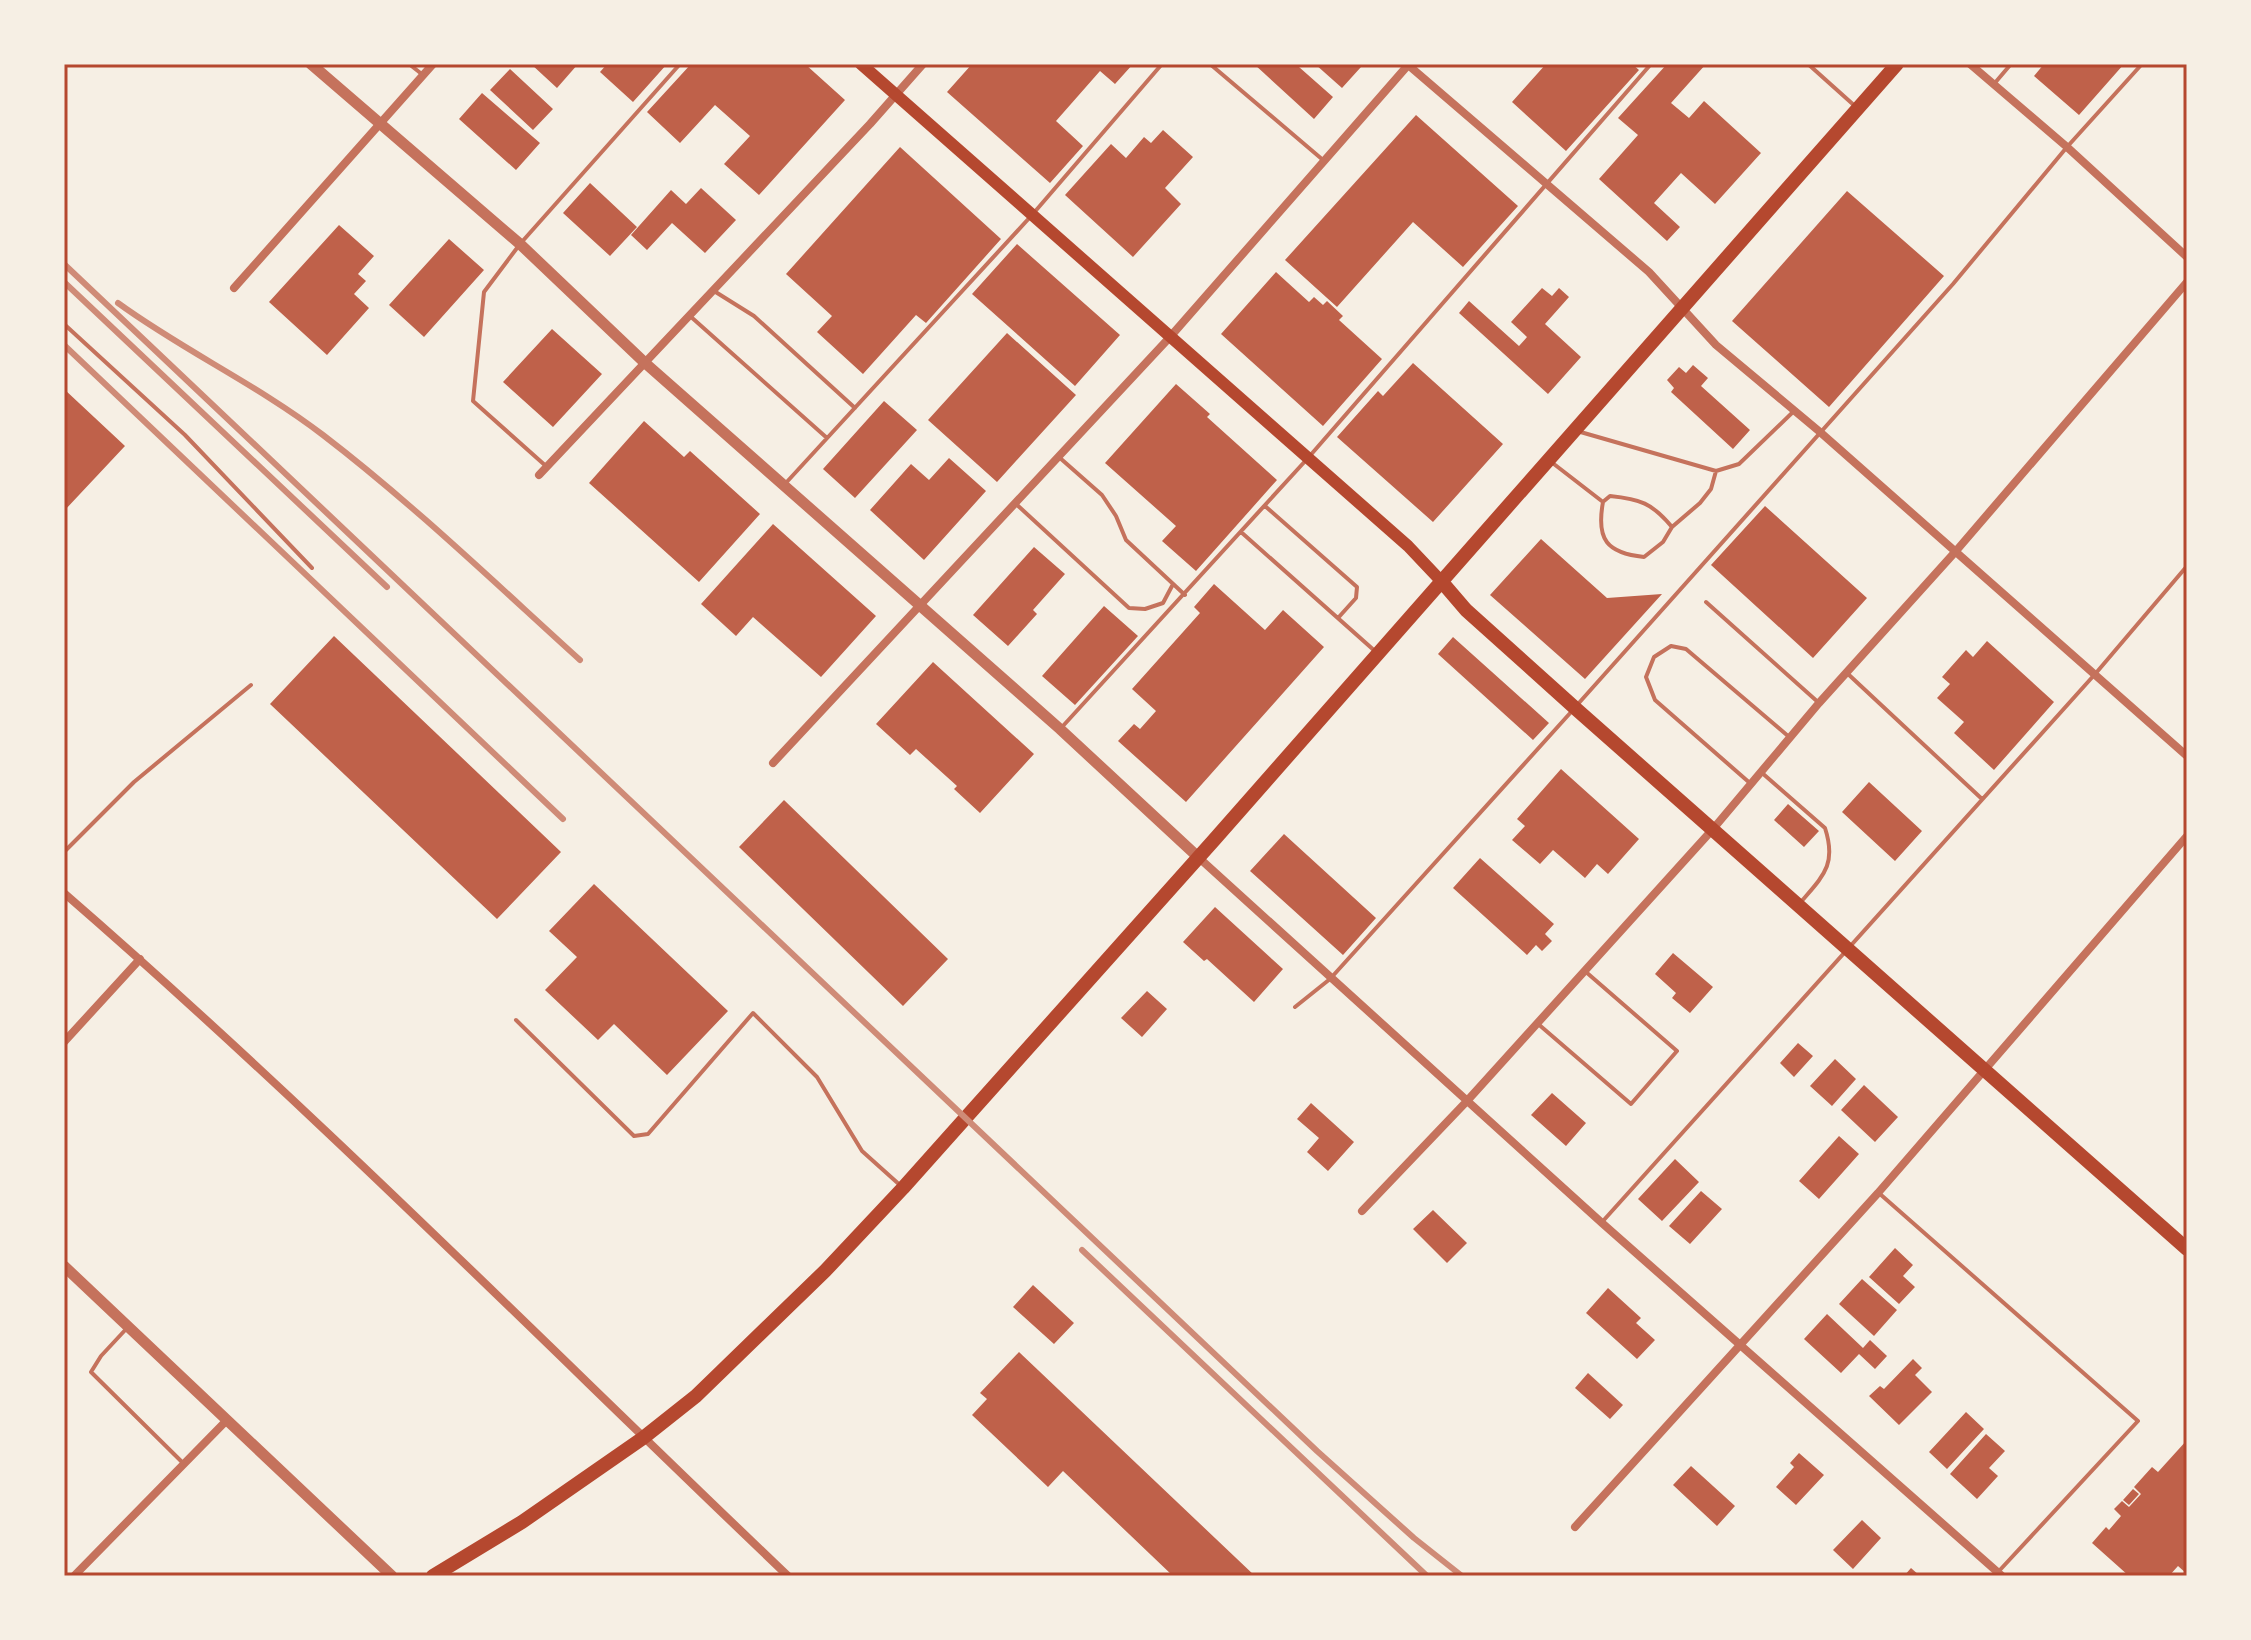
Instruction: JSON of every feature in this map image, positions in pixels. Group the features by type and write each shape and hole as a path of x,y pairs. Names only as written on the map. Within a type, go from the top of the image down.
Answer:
{"main road":[{"path":"861,64 1414,552 1466,610 2187,1249"},
{"path":"433,1576 522,1522 643,1438 696,1396 825,1271 1198,857 1897,64"}],"street":[{"path":"311,64 520,244 644,362 1060,729 1330,979 2000,1574"},
{"path":"234,288 433,64"},
{"path":"539,475 923,64"},
{"path":"773,763 1170,337 1408,64 1649,272 1708,338 1820,432 2187,756"},
{"path":"1970,64 2067,147 2187,257"},
{"path":"1362,1211 1467,1101 1713,829 1819,703 1956,551 2187,282"},
{"path":"1575,1527 1878,1193 2187,836"},
{"path":"64,893 140,959 449,1249 788,1576"},
{"path":"64,1042 140,959"},
{"path":"64,1266 392,1576"},
{"path":"74,1576 227,1420"}],"lane":[{"path":"409,64 424,75"},
{"path":"547,467 473,401 484,292 520,244 680,64"},
{"path":"783,485 1032,215 1162,64"},
{"path":"1210,64 1325,161"},
{"path":"1060,729 1308,458 1651,64"},
{"path":"1808,64 1858,109"},
{"path":"1994,84 2011,64"},
{"path":"1295,1007 1330,979 1575,708 1953,284 2067,147 2142,64"},
{"path":"714,291 754,316 855,408"},
{"path":"690,316 827,438"},
{"path":"64,324 185,435 312,568"},
{"path":"1574,430 1716,471 1739,464 1794,411"},
{"path":"1058,456 1102,495 1116,516 1126,540 1185,595"},
{"path":"1548,460 1603,502"},
{"path":"1672,527 1656,508 1633,498 1610,496 1603,502 1602,531 1607,544 1622,555 1644,557 1700,503 1711,489 1716,471"},
{"path":"1015,503 1129,608 1145,609 1163,603 1172,586"},
{"path":"1265,506 1357,587 1356,598 1338,618"},
{"path":"1241,532 1378,654"},
{"path":"1602,1223 2096,673 2187,566"},
{"path":"1706,602 1819,703"},
{"path":"1751,784 1655,700 1646,677 1654,657 1671,646 1686,649 1790,738"},
{"path":"1846,673 1982,799"},
{"path":"64,852 134,782 251,685"},
{"path":"1761,772 1825,828 1828,837 1830,861 1821,878 1798,905"},
{"path":"1537,1023 1631,1104 1677,1051 1585,971"},
{"path":"516,1020 634,1136 642,1136 648,1134 753,1013 817,1077 862,1151 903,1188"},
{"path":"1878,1193 2138,1421 2000,1574"},
{"path":"128,1327 101,1356 91,1372 184,1465"}],"building":[{"path":"531,64 578,64 557,88"},
{"path":"607,64 667,64 633,102 600,72"},
{"path":"691,64 805,64 845,100 759,195 724,164 750,136 715,105 680,143 647,112"},
{"path":"972,64 1133,64 1115,84 1100,71 1056,121 1083,146 1050,183 947,92"},
{"path":"1254,64 1302,64 1299,67 1333,97 1314,119"},
{"path":"1315,64 1357,64 1361,67 1342,88"},
{"path":"1546,64 1632,64 1639,70 1566,151 1512,102"},
{"path":"1667,64 1706,64 1671,103 1689,118 1704,101 1761,153 1715,204 1681,173 1654,203 1680,227 1667,241 1599,179 1638,135 1618,118"},
{"path":"2044,64 2124,64 2079,115 2034,76"},
{"path":"510,69 553,109 533,130 490,90"},
{"path":"482,93 540,143 516,170 459,119"},
{"path":"1416,115 1518,206 1463,267 1413,222 1337,307 1285,260"},
{"path":"1163,130 1193,157 1165,188 1181,204 1133,257 1065,195 1111,144 1126,158 1144,137 1151,143"},
{"path":"900,147 1001,239 926,323 916,315 863,374 817,332 832,316 786,274"},
{"path":"590,183 637,227 610,256 563,213"},
{"path":"701,188 736,220 705,253 672,223 647,250 631,235 671,190 686,204"},
{"path":"1847,191 1944,276 1829,407 1732,321"},
{"path":"339,225 374,256 358,274 366,281 354,294 369,308 327,355 269,302"},
{"path":"449,239 484,270 424,337 389,305"},
{"path":"1017,244 1120,335 1075,386 972,294"},
{"path":"1276,272 1309,302 1314,297 1323,305 1327,301 1343,316 1339,320 1382,359 1323,426 1221,334"},
{"path":"1542,288 1552,296 1559,288 1569,297 1545,324 1581,357 1548,394 1459,313 1469,301 1519,346 1527,337 1511,322"},
{"path":"552,329 602,374 553,427 503,382"},
{"path":"1007,333 1076,395 997,482 928,420"},
{"path":"1413,363 1503,444 1433,522 1337,437 1378,391 1383,396"},
{"path":"1693,365 1708,378 1701,386 1750,430 1733,449 1671,392 1674,388 1667,380 1679,367 1686,373"},
{"path":"1176,384 1210,414 1207,417 1277,480 1196,571 1162,541 1176,526 1105,463"},
{"path":"64,389 125,446 64,511"},
{"path":"884,401 917,430 855,498 823,469"},
{"path":"644,421 684,457 690,451 760,514 699,582 589,483"},
{"path":"949,458 986,491 924,560 870,510 911,464 929,480"},
{"path":"1765,506 1867,598 1813,658 1711,565"},
{"path":"773,524 876,616 821,677 753,617 736,636 701,604"},
{"path":"1541,539 1607,598 1662,594 1585,679 1490,595"},
{"path":"1034,547 1065,574 1033,610 1037,614 1008,646 973,615"},
{"path":"1214,584 1265,630 1283,610 1324,647 1186,802 1118,741 1134,724 1140,729 1156,711 1132,689 1200,613 1194,607"},
{"path":"1104,606 1138,636 1075,705 1042,676"},
{"path":"334,636 561,852 497,919 270,704"},
{"path":"1453,637 1549,723 1533,740 1438,654"},
{"path":"1987,641 2054,702 1994,770 1954,733 1964,722 1937,698 1950,684 1942,677 1966,650 1973,657"},
{"path":"933,662 1034,754 980,813 954,789 957,786 916,749 910,755 876,724"},
{"path":"1561,769 1639,839 1608,874 1597,864 1585,878 1553,850 1540,864 1512,840 1525,826 1517,819"},
{"path":"1869,782 1922,831 1895,861 1842,812"},
{"path":"784,800 948,959 903,1006 739,847"},
{"path":"1788,804 1819,831 1804,847 1774,820"},
{"path":"1284,834 1376,918 1343,955 1250,871"},
{"path":"1480,858 1554,924 1545,934 1552,941 1542,951 1536,945 1527,955 1453,888"},
{"path":"594,884 728,1011 667,1075 614,1024 598,1040 545,990 577,957 549,931"},
{"path":"1215,907 1283,969 1254,1002 1207,959 1204,961 1183,942"},
{"path":"1673,953 1713,987 1690,1013 1672,998 1676,993 1655,974"},
{"path":"1147,991 1167,1009 1142,1037 1121,1018"},
{"path":"1798,1043 1813,1056 1794,1077 1780,1063"},
{"path":"1835,1059 1856,1079 1832,1106 1810,1086"},
{"path":"1864,1085 1898,1117 1875,1142 1841,1110"},
{"path":"1552,1093 1586,1123 1566,1146 1531,1115"},
{"path":"1311,1103 1354,1142 1328,1171 1307,1152 1319,1138 1297,1119"},
{"path":"1839,1136 1859,1154 1819,1199 1799,1181"},
{"path":"1675,1159 1699,1182 1662,1221 1638,1199"},
{"path":"1701,1191 1722,1209 1690,1244 1669,1226"},
{"path":"1433,1210 1467,1243 1447,1263 1413,1229"},
{"path":"1895,1248 1913,1265 1903,1276 1915,1287 1899,1304 1869,1277"},
{"path":"1862,1279 1897,1310 1874,1336 1839,1304"},
{"path":"1033,1285 1074,1323 1054,1344 1013,1307"},
{"path":"1608,1288 1641,1318 1636,1323 1655,1340 1637,1359 1586,1313"},
{"path":"1827,1314 1863,1348 1870,1340 1887,1356 1875,1369 1859,1354 1841,1373 1804,1339"},
{"path":"1019,1352 1255,1576 1173,1576 1063,1471 1048,1487 972,1415 987,1399 980,1393"},
{"path":"1913,1359 1922,1368 1915,1375 1932,1392 1899,1425 1869,1396 1880,1386 1884,1389"},
{"path":"1588,1373 1623,1405 1610,1419 1575,1388"},
{"path":"1966,1412 1984,1429 1947,1469 1929,1452"},
{"path":"1986,1434 2005,1451 1989,1468 1998,1476 1977,1499 1950,1474"},
{"path":"2187,1440 2187,1574 2178,1566 2169,1576 2129,1576 2092,1543 2121,1516 2114,1509 2122,1501 2129,1507 2141,1494 2134,1487 2152,1467 2158,1472"},
{"path":"1799,1453 1824,1475 1796,1505 1776,1487 1794,1467 1790,1463"},
{"path":"1691,1466 1735,1506 1717,1526 1673,1485"},
{"path":"2133,1489 2139,1494 2129,1505 2123,1500"},
{"path":"1862,1520 1881,1538 1853,1569 1833,1550"},
{"path":"1911,1568 1920,1576 1904,1576"}],"railway":[{"path":"64,264 1317,1451 1414,1538 1462,1576"},
{"path":"64,282 387,587"},
{"path":"118,303 323,435 422,516 580,660"},
{"path":"64,345 563,819"},
{"path":"1082,1250 1427,1576"}]}
